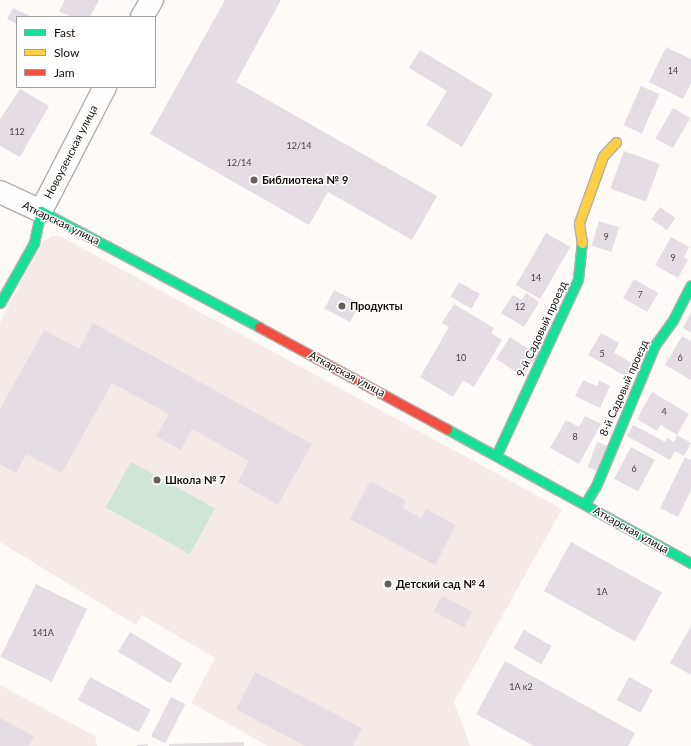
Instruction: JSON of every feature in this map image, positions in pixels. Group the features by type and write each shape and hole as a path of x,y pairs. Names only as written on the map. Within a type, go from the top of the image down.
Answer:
{"main road":[{"name":"9-й Садовый проезд","path":"496,456 578,279 582,246 579,223 603,156 616,142"},
{"name":"Новоузенская улица","path":"0,303 34,243 41,211"},
{"name":"Аткарская улица","path":"41,211 585,504 691,563"},
{"name":"8-й Садовый проезд","path":"585,504 596,486 655,345 673,320 691,285"}],"street":[{"path":"143,16 152,0"},
{"name":"Новоузенская улица","path":"41,211 103,88"},
{"name":"Аткарская улица","path":"0,192 41,211"}],"shaded area":[{"path":"52,236 60,236 562,509 454,702 470,746 268,746 191,703 215,658 142,615 136,625 0,542 0,323 40,244"},
{"path":"0,685 95,736 97,746 0,746"}],"green space":[{"path":"131,462 215,509 190,554 106,507"}],"building":[{"path":"65,0 99,0 91,16 70,16 59,11"},
{"path":"225,0 281,0 236,82 437,196 412,240 328,192 309,225 150,134"},
{"path":"13,8 30,16 16,16 16,24 7,19"},
{"path":"666,47 691,59 691,83 683,99 649,82"},
{"path":"420,50 493,94 462,147 426,125 447,91 409,68"},
{"path":"641,86 659,94 642,133 624,125"},
{"path":"20,89 49,106 20,157 0,146 0,119"},
{"path":"673,108 690,118 673,148 656,138"},
{"path":"624,151 660,164 646,202 610,189"},
{"path":"660,207 676,218 667,230 651,219"},
{"path":"599,221 619,227 611,252 591,246"},
{"path":"546,233 570,247 540,299 516,285"},
{"path":"671,237 689,247 684,257 688,260 678,278 655,265"},
{"path":"634,279 658,293 647,312 623,298"},
{"path":"459,282 480,294 471,309 450,297"},
{"name":"Продукты","path":"334,290 360,303 350,322 324,309"},
{"path":"526,293 539,302 524,327 501,313 513,295 522,300"},
{"path":"454,304 494,328 491,333 502,340 474,387 463,380 453,397 420,377 449,327 442,323"},
{"path":"691,312 691,333 683,328"},
{"path":"93,323 312,444 278,505 238,482 249,461 192,429 181,450 156,436 169,414 112,383 62,473 26,454 16,473 0,464 0,409 44,330 79,349"},
{"path":"601,333 619,343 614,353 634,364 627,377 588,355"},
{"path":"682,336 691,341 691,380 665,365"},
{"path":"510,337 538,355 524,377 496,359"},
{"path":"583,380 597,386 599,380 610,386 600,408 575,396"},
{"path":"652,392 689,414 677,435 661,425 657,431 637,419"},
{"path":"585,416 601,424 579,464 550,448 566,420 579,427"},
{"path":"633,425 665,442 667,438 674,442 677,435 691,443 684,456 675,451 670,460 627,436"},
{"path":"597,442 608,446 599,471 588,467"},
{"path":"631,447 655,460 638,491 614,479"},
{"path":"685,457 691,460 691,490 678,517 660,508"},
{"path":"370,481 406,501 402,508 421,518 426,509 456,525 435,565 350,519"},
{"path":"571,542 662,592 635,641 544,591"},
{"path":"36,584 87,609 52,682 0,657"},
{"path":"442,596 472,611 464,627 434,612"},
{"path":"691,626 691,675 670,663"},
{"path":"524,630 552,646 541,664 514,648"},
{"path":"130,632 182,663 170,683 118,652"},
{"path":"505,661 635,733 628,746 534,746 476,714"},
{"path":"255,672 362,728 353,746 305,746 236,709"},
{"path":"90,677 151,709 139,732 78,700"},
{"path":"629,677 653,690 641,713 617,700"},
{"path":"171,697 185,704 165,743 151,736"},
{"path":"0,718 34,736 29,746 0,746"},
{"path":"244,742 244,746 169,746 169,744"},
{"path":"148,744 148,746 137,746 137,745"}],"traffic: fast":[{"path":"0,303 34,243 41,211 259,327"},
{"path":"496,456 578,279 582,243"},
{"path":"585,504 596,486 655,345 673,320 691,285"},
{"path":"447,429 691,563"}],"traffic: slow":[{"path":"582,243 579,223 603,156 616,142"}],"traffic: jam":[{"path":"259,327 447,429"}],"place":[{"name":"Библиотека № 9","path":"254,180"},
{"name":"Продукты","path":"342,306"},
{"name":"Школа № 7","path":"157,480"},
{"name":"Детский сад № 4","path":"388,584"}]}
